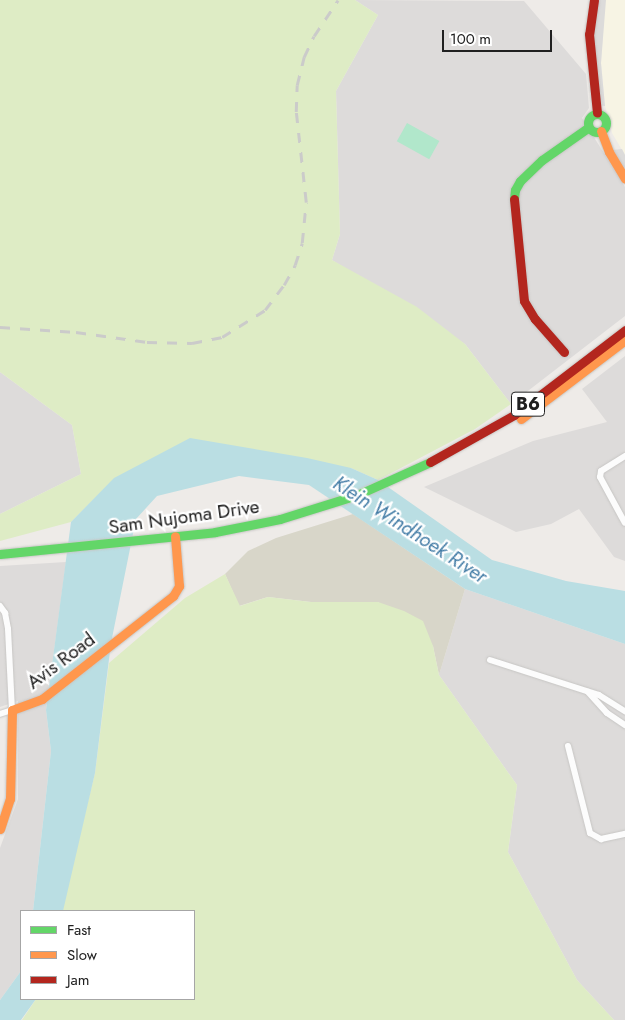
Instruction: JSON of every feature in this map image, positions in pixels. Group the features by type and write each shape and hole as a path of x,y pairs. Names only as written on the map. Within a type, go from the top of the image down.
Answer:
{"main road":[{"path":"594,0 589,34 596,113"},
{"path":"589,127 589,118 596,113"},
{"path":"589,127 596,132 601,131 606,126 606,120 602,115 596,113"},
{"path":"564,352 535,319 524,301 514,207 514,190 520,181 542,160 589,127"},
{"path":"601,131 609,152 625,179"},
{"name":"Sam Nujoma Drive","path":"0,553 65,548 250,526 312,510 358,495 423,466 514,415 625,330"},
{"name":"Sam Nujoma Drive","path":"423,466 447,459 474,447 518,420 555,395 625,340"},
{"name":"Avis Road","path":"12,710 42,698 177,592 179,586 175,536"},
{"path":"0,829 10,799 12,710"}],"street":[{"path":"625,456 601,471 600,474 601,481 625,523"},
{"path":"0,606 5,613 8,629 12,710 0,714"},
{"path":"490,660 599,695 625,711"},
{"path":"588,692 607,713 625,725"},
{"path":"607,713 607,708 614,703"},
{"path":"568,746 590,833 601,839 625,834"}],"shaded area":[{"path":"355,0 524,1 586,74 589,108 582,118 625,187 625,316 511,404 465,344 332,260 340,234 336,91 378,15"},
{"path":"594,0 606,0 601,63 605,106 596,105 591,65"},
{"path":"605,0 625,0 625,155 612,133 605,106 601,63"},
{"path":"622,149 625,155 625,170 613,150"},
{"path":"625,356 625,561 614,557 579,509 551,524 516,532 424,487 533,441 607,422 582,389"},
{"path":"0,372 72,425 81,474 0,514"},
{"path":"353,514 465,589 439,675 433,646 378,602 311,602 268,597 239,606 225,574 248,551 276,538"},
{"path":"66,562 46,710 51,751 33,910 20,910 20,972 0,1000 0,848 18,799 18,701 0,707 0,566"},
{"path":"465,589 625,644 625,1020 614,1020 577,980 508,852 517,785 439,675"}],"green space":[{"path":"0,0 355,0 378,15 336,91 340,234 332,260 417,307 465,344 511,404 475,429 378,480 351,468 115,478 71,522 0,541 0,514 81,474 72,425 0,372"},
{"path":"407,123 439,141 429,159 397,141"},
{"path":"225,574 240,606 268,597 311,602 378,602 404,611 423,621 433,646 439,675 517,785 508,852 577,980 614,1020 22,1020 35,1000 195,1000 195,910 61,910 95,773 109,663 185,598"}],"water":[{"name":"Klein Windhoek River","path":"190,438 307,458 351,468 378,480 492,560 566,581 625,591 625,644 465,589 309,485 239,476 157,496 136,519 111,643 95,773 63,910 33,910 51,751 46,710 71,522 114,478"},
{"path":"20,972 20,1000 35,1000 21,1020 0,1020 0,1000"}],"railway":[{"path":"0,327 76,332 147,342 192,343 222,337 265,310 284,285 295,265 302,243 306,202 296,112 297,85 304,57 314,36 338,0"}],"traffic: fast":[{"path":"597,114 605,119 606,123 601,131 597,132 589,127 588,123 593,115 597,114"},
{"path":"514,199 515,190 520,181 542,160 589,127"},
{"path":"0,554 215,532 280,519 357,495 430,462"}],"traffic: slow":[{"path":"601,131 609,152 625,179"},
{"path":"521,419 625,340"},
{"path":"0,829 10,799 12,710 42,699 173,596 179,586 175,536"}],"traffic: jam":[{"path":"594,0 589,34 597,113"},
{"path":"514,199 524,301 535,319 564,352"},
{"path":"430,462 514,415 625,330"}]}
